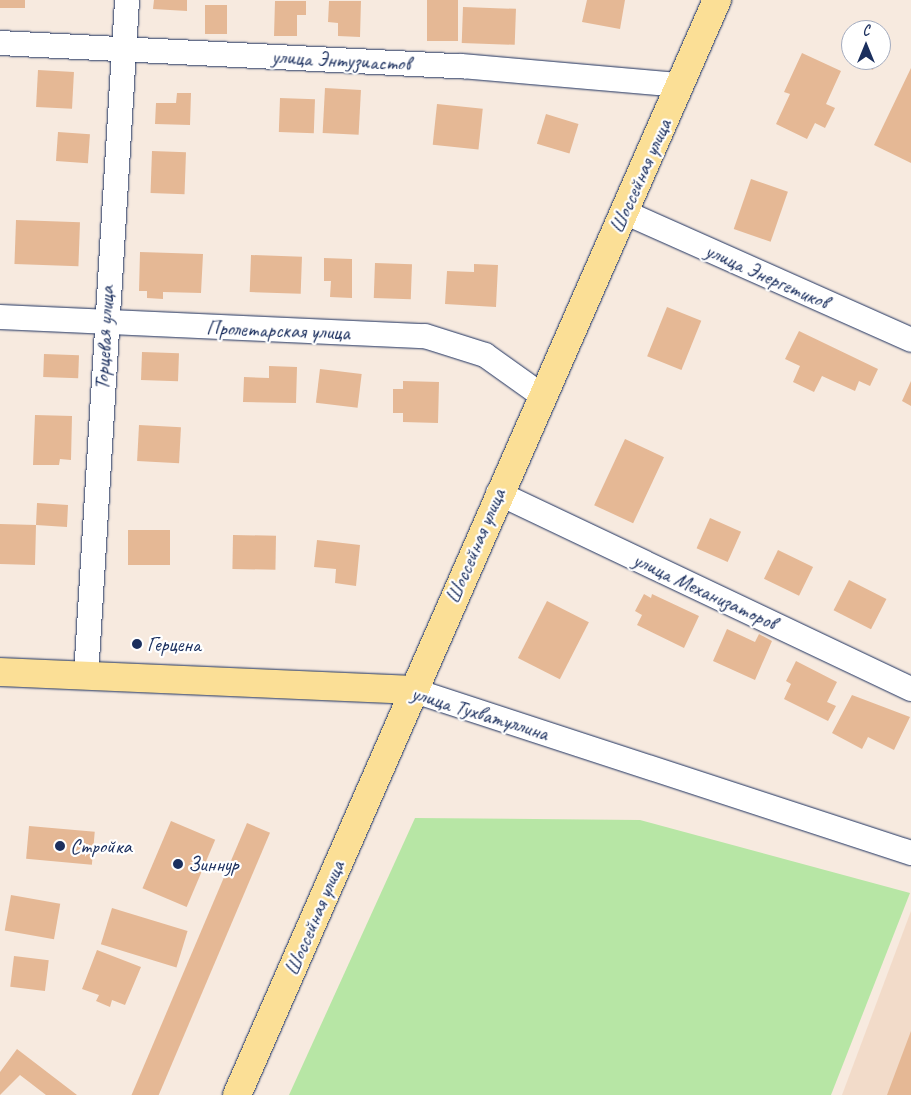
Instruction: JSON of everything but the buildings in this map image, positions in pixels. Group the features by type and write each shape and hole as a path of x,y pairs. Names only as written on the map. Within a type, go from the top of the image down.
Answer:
{"main road":[{"name":"Шоссейная улица","path":"237,1095 498,493 717,0"},
{"name":"улица Тухватуллина","path":"0,672 412,690"}],"street":[{"name":"Торцевая улица","path":"86,677 104,323 127,0"},
{"name":"улица Энтузиастов","path":"0,43 462,66 680,85"},
{"name":"улица Энергетиков","path":"624,212 911,340"},
{"name":"Пролетарская улица","path":"0,317 425,336 485,354 541,395"},
{"name":"улица Механизаторов","path":"498,493 911,689"},
{"name":"улица Тухватуллина","path":"412,690 911,853"}],"shaded area":[{"path":"911,911 911,1095 842,1095"}],"green space":[{"path":"415,818 640,820 910,893 831,1095 289,1095"}],"place":[{"name":"Герцена","path":"137,644"},
{"name":"Стройка","path":"60,846"},
{"name":"Зиннур","path":"178,864"}]}
